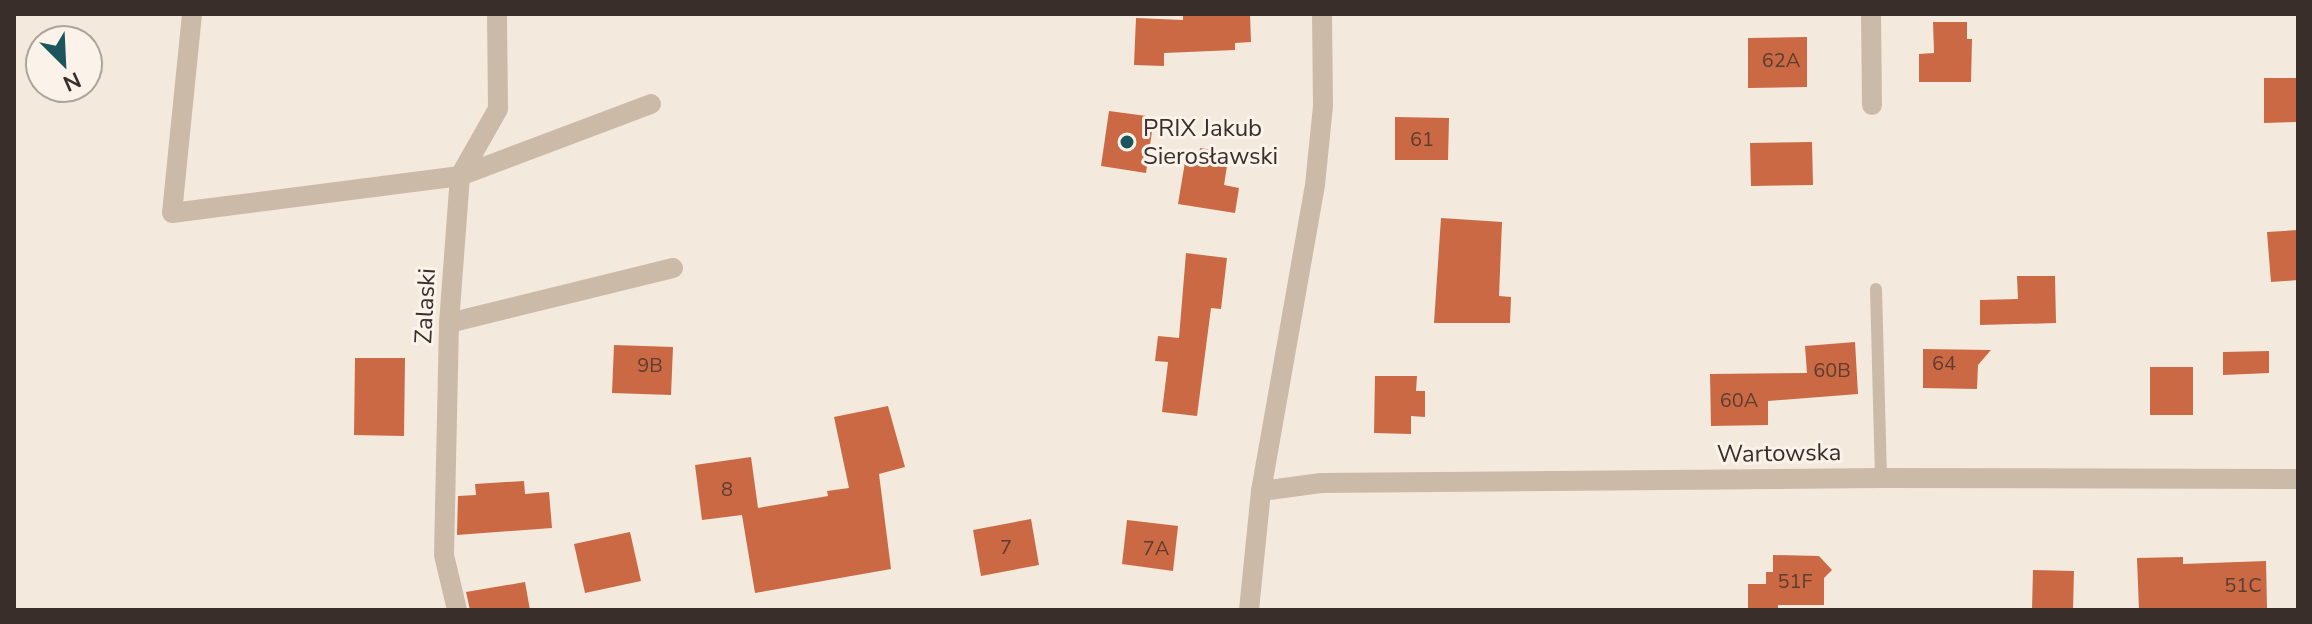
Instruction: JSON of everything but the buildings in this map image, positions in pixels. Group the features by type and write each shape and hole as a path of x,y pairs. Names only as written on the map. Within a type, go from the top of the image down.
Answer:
{"street":[{"path":"192,14 172,213 460,176 651,104"},
{"name":"Zalaski","path":"457,610 444,555 449,323 460,176 498,109 497,14"},
{"path":"1249,610 1261,491 1315,185 1323,106 1322,14"},
{"path":"1871,14 1872,105"},
{"path":"449,323 673,268"},
{"name":"Wartowska","path":"1261,491 1321,483 1881,478 2298,479"}],"lane":[{"path":"1876,289 1881,478"}],"place":[{"name":"PRIX Jakub Sierosławski","path":"1127,142"}]}
